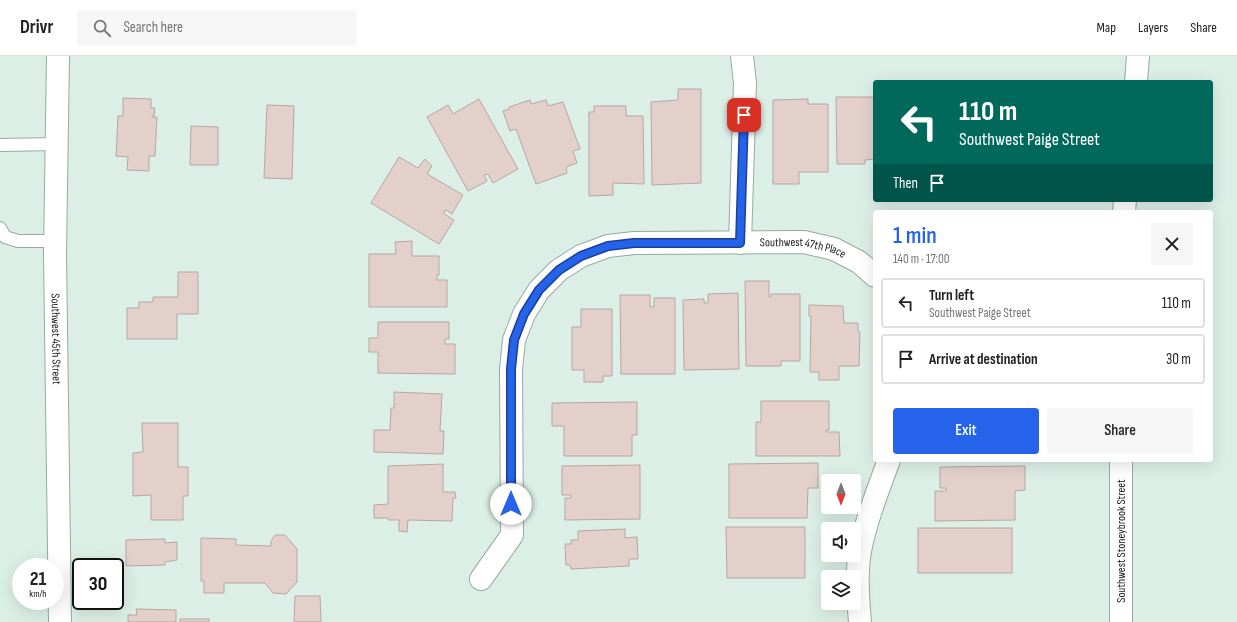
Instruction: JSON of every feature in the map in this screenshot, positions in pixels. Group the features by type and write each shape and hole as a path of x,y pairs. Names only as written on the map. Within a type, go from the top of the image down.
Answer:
{"street":[{"name":"Southwest 45th Street","path":"58,56 56,241 60,622"},
{"path":"740,243 744,83 742,56"},
{"path":"1136,80 1138,56"},
{"name":"Southwest 47th Place","path":"481,579 512,535 511,369 514,340 524,314 539,290 564,266 581,256 608,246 634,243 804,242 834,249 859,262 873,274"},
{"path":"860,622 858,589 860,552 869,516 887,462"},
{"name":"Southwest Stoneybrook Street","path":"1121,462 1121,622"}],"lane":[{"path":"0,145 57,144"},
{"path":"0,228 5,237 18,241 56,241"}],"building":[{"path":"678,89 701,89 701,183 652,185 651,102 678,100"},
{"path":"836,97 873,97 873,159 865,160 865,164 837,164"},
{"path":"123,98 151,99 151,108 155,108 154,116 152,117 157,117 155,156 149,156 149,171 127,170 128,157 116,156 118,116 123,116"},
{"path":"479,99 518,169 493,183 488,174 484,175 487,181 468,191 427,117 448,105 453,114"},
{"path":"808,99 808,104 828,104 828,172 799,172 799,184 773,184 773,100"},
{"path":"530,100 531,104 546,100 548,106 563,102 580,149 573,151 577,163 566,167 567,173 536,184 516,129 510,131 503,111 509,109 509,107"},
{"path":"267,105 294,106 292,179 264,178"},
{"path":"594,106 626,106 626,116 643,116 644,184 613,183 613,195 589,196 589,112 594,112"},
{"path":"191,126 218,127 218,165 190,165"},
{"path":"399,157 418,168 425,159 432,166 427,174 463,195 452,214 446,210 444,212 444,214 454,220 439,244 371,203"},
{"path":"412,241 412,256 439,256 439,275 437,275 437,280 447,280 447,307 369,307 369,254 396,254 395,242"},
{"path":"178,272 198,272 198,314 177,314 177,339 127,339 127,308 139,308 139,302 153,302 153,297 178,297"},
{"path":"745,281 769,281 769,297 771,297 771,294 800,294 800,361 781,361 781,366 746,366"},
{"path":"738,293 739,369 684,370 683,300 704,299 704,303 708,303 708,294"},
{"path":"620,295 650,295 650,307 654,307 654,298 675,298 675,374 621,374"},
{"path":"809,305 843,306 844,323 858,323 858,332 860,332 859,366 839,366 839,380 819,380 819,372 810,372 811,316 809,316"},
{"path":"581,309 612,309 612,376 603,376 603,382 584,382 584,370 572,370 572,327 581,327"},
{"path":"378,322 449,322 449,339 445,339 445,344 455,344 455,374 378,373 378,352 369,352 369,338 378,338"},
{"path":"394,392 442,394 440,431 444,431 443,454 374,452 374,430 390,430 391,408 394,408"},
{"path":"761,401 829,401 829,430 826,430 826,432 839,432 840,456 756,456 756,422 761,422"},
{"path":"637,402 637,435 632,435 632,456 564,456 564,426 552,426 552,403"},
{"path":"142,423 178,423 178,467 188,467 188,496 183,496 183,520 151,520 151,495 133,496 133,453 143,452"},
{"path":"818,463 818,488 808,488 807,518 729,518 729,464"},
{"path":"443,464 443,492 455,492 456,498 453,498 452,521 408,520 407,532 399,531 399,520 374,518 374,505 388,504 388,466"},
{"path":"640,465 640,519 565,520 565,498 571,498 571,495 562,495 562,466"},
{"path":"1025,466 1025,490 1015,491 1015,520 935,521 935,491 946,491 946,488 940,488 940,467"},
{"path":"726,527 805,527 805,578 727,578"},
{"path":"918,528 1012,528 1012,573 918,573"},
{"path":"625,529 625,538 637,537 638,559 629,559 629,566 571,569 570,565 566,565 565,544 571,544 571,540 578,540 578,531"},
{"path":"275,535 285,535 297,549 297,582 286,594 273,593 265,583 224,583 224,593 204,593 204,581 201,581 201,538 236,539 236,545 271,546 271,541"},
{"path":"165,539 165,543 177,542 177,560 165,562 165,565 126,566 126,540"},
{"path":"295,596 320,596 321,622 294,622"},
{"path":"136,609 176,610 176,622 128,622 128,615 137,615"},
{"path":"180,619 209,619 209,622 180,622"}],"route":[{"path":"511,504 511,369 514,340 524,314 539,290 559,270 581,256 608,246 634,243 740,243 744,115"}]}
